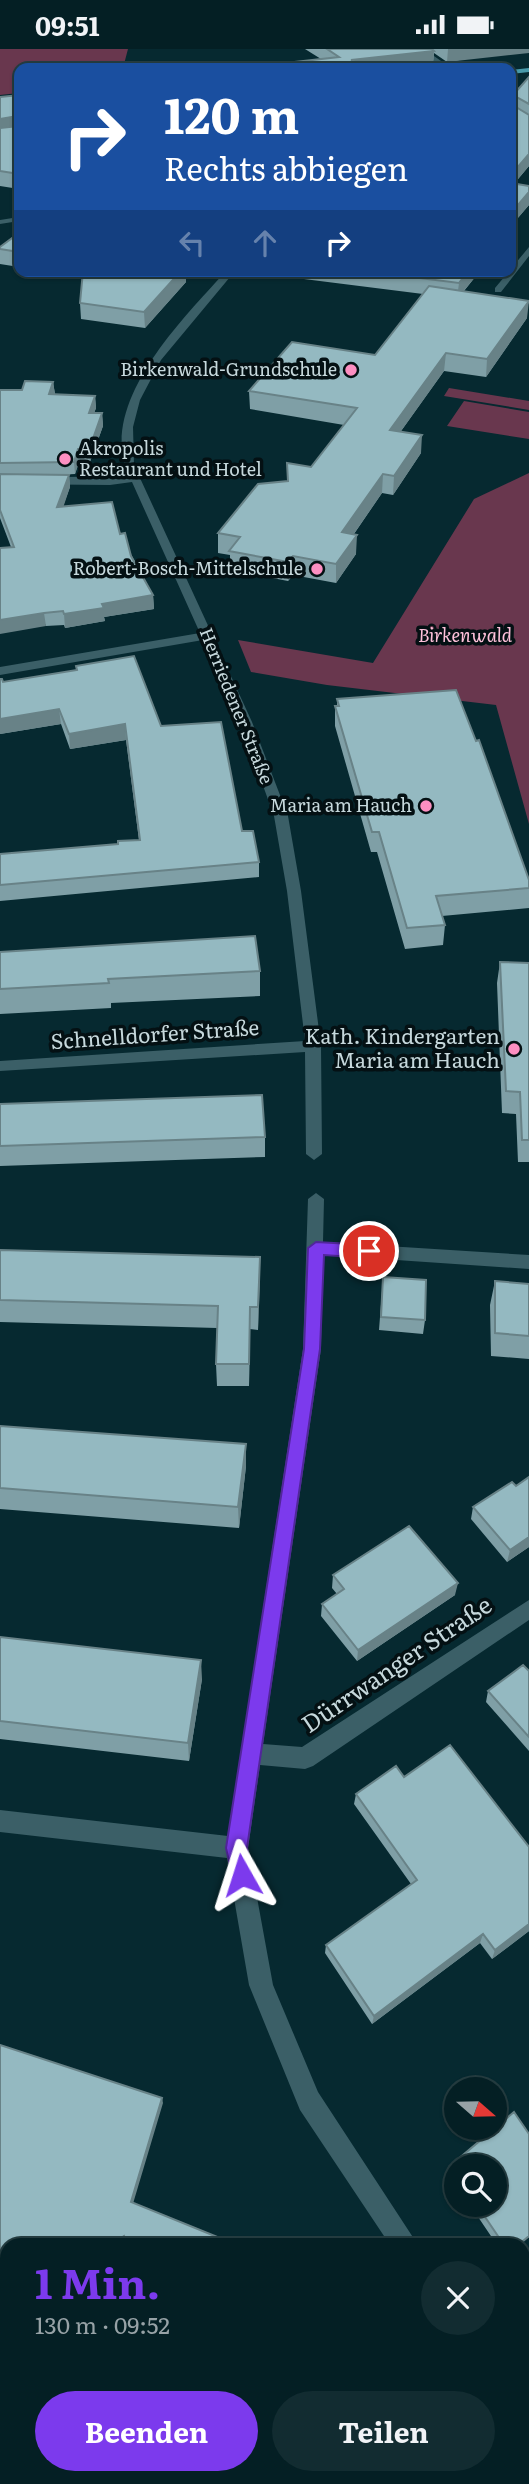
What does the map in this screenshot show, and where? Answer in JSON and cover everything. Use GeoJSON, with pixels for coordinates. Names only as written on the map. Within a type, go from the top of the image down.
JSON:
{"type":"FeatureCollection","features":[{"type":"Feature","properties":{"kind":"street"},"geometry":{"type":"LineString","coordinates":[[419,49],[440,63]]}},
{"type":"Feature","properties":{"kind":"street"},"geometry":{"type":"LineString","coordinates":[[516,267],[529,250]]}},
{"type":"Feature","properties":{"kind":"street","name":"Herriedener Straße"},"geometry":{"type":"LineString","coordinates":[[226,277],[177,334],[134,403],[128,426],[129,465],[209,635],[246,722],[281,816],[294,891],[313,1046],[314,1154]]}},
{"type":"Feature","properties":{"kind":"street"},"geometry":{"type":"LineString","coordinates":[[498,290],[508,277]]}},
{"type":"Feature","properties":{"kind":"street"},"geometry":{"type":"LineString","coordinates":[[0,481],[110,482],[134,479]]}},
{"type":"Feature","properties":{"kind":"street"},"geometry":{"type":"LineString","coordinates":[[0,671],[209,635]]}},
{"type":"Feature","properties":{"kind":"street","name":"Schnelldorfer Straße"},"geometry":{"type":"LineString","coordinates":[[0,1066],[313,1046]]}},
{"type":"Feature","properties":{"kind":"street"},"geometry":{"type":"LineString","coordinates":[[316,1199],[312,1349],[237,1848],[261,1985],[309,2101],[400,2238]]}},
{"type":"Feature","properties":{"kind":"street"},"geometry":{"type":"LineString","coordinates":[[316,1248],[529,1262]]}},
{"type":"Feature","properties":{"kind":"street","name":"Dürrwanger Straße"},"geometry":{"type":"LineString","coordinates":[[251,1754],[305,1758],[529,1609]]}},
{"type":"Feature","properties":{"kind":"street"},"geometry":{"type":"LineString","coordinates":[[0,1821],[237,1848]]}},
{"type":"Feature","properties":{"kind":"green space"},"geometry":{"type":"Polygon","coordinates":[[[0,49],[128,49],[124,63],[14,63],[14,94],[0,95],[0,49]]]}},
{"type":"Feature","properties":{"kind":"green space"},"geometry":{"type":"Polygon","coordinates":[[[449,388],[529,401],[529,410],[444,396],[449,388]]]}},
{"type":"Feature","properties":{"kind":"green space"},"geometry":{"type":"Polygon","coordinates":[[[464,401],[529,412],[529,439],[447,426],[464,401]]]}},
{"type":"Feature","properties":{"kind":"green space","name":"Birkenwald"},"geometry":{"type":"Polygon","coordinates":[[[529,473],[529,824],[496,705],[327,685],[251,672],[238,640],[373,663],[474,499],[529,473]]]}},
{"type":"Feature","properties":{"kind":"building"},"geometry":{"type":"Polygon","coordinates":[[[327,49],[434,51],[351,60],[363,63],[286,63],[339,57],[327,49]]]}},
{"type":"Feature","properties":{"kind":"building"},"geometry":{"type":"Polygon","coordinates":[[[529,77],[529,104],[516,97],[516,92],[529,77]]]}},
{"type":"Feature","properties":{"kind":"building"},"geometry":{"type":"Polygon","coordinates":[[[14,96],[14,117],[0,119],[0,97],[14,96]]]}},
{"type":"Feature","properties":{"kind":"building"},"geometry":{"type":"Polygon","coordinates":[[[516,107],[529,115],[529,154],[516,169],[516,107]]]}},
{"type":"Feature","properties":{"kind":"building"},"geometry":{"type":"Polygon","coordinates":[[[14,126],[14,173],[0,171],[0,128],[14,126]]]}},
{"type":"Feature","properties":{"kind":"building"},"geometry":{"type":"Polygon","coordinates":[[[516,184],[529,186],[529,192],[516,207],[516,184]]]}},
{"type":"Feature","properties":{"kind":"building"},"geometry":{"type":"Polygon","coordinates":[[[14,237],[14,251],[0,247],[14,237]]]}},
{"type":"Feature","properties":{"kind":"building"},"geometry":{"type":"Polygon","coordinates":[[[82,277],[176,277],[144,312],[80,303],[82,277]]]}},
{"type":"Feature","properties":{"kind":"building"},"geometry":{"type":"Polygon","coordinates":[[[412,277],[464,277],[459,283],[412,277]]]}},
{"type":"Feature","properties":{"kind":"building"},"geometry":{"type":"Polygon","coordinates":[[[429,286],[529,301],[487,359],[446,353],[390,430],[422,435],[394,476],[383,474],[342,532],[357,535],[336,564],[293,556],[288,562],[229,551],[240,537],[218,533],[258,484],[288,481],[287,463],[311,467],[357,408],[249,391],[292,342],[375,355],[429,286]]]}},
{"type":"Feature","properties":{"kind":"building"},"geometry":{"type":"Polygon","coordinates":[[[25,381],[53,382],[49,394],[95,396],[89,413],[102,413],[89,450],[78,449],[74,462],[0,463],[0,390],[22,390],[25,381]]]}},
{"type":"Feature","properties":{"kind":"building"},"geometry":{"type":"Polygon","coordinates":[[[0,474],[69,475],[57,507],[112,502],[120,534],[125,533],[131,556],[153,595],[102,604],[104,608],[0,620],[0,548],[14,547],[0,510],[0,474]]]}},
{"type":"Feature","properties":{"kind":"building"},"geometry":{"type":"Polygon","coordinates":[[[134,656],[161,726],[221,722],[242,831],[253,831],[259,862],[0,885],[0,854],[140,840],[125,724],[69,734],[59,709],[0,719],[0,679],[3,682],[77,670],[76,666],[134,656]]]}},
{"type":"Feature","properties":{"kind":"building"},"geometry":{"type":"Polygon","coordinates":[[[456,690],[476,741],[479,740],[529,880],[529,888],[436,896],[445,925],[407,928],[379,832],[372,832],[335,706],[339,706],[337,699],[456,690]]]}},
{"type":"Feature","properties":{"kind":"building"},"geometry":{"type":"Polygon","coordinates":[[[255,936],[260,971],[108,979],[109,983],[0,989],[0,952],[255,936]]]}},
{"type":"Feature","properties":{"kind":"building","name":"Kath. Kindergarten Maria am Hauch"},"geometry":{"type":"Polygon","coordinates":[[[500,962],[529,963],[529,1140],[522,1140],[520,1092],[506,1091],[500,962]]]}},
{"type":"Feature","properties":{"kind":"building"},"geometry":{"type":"Polygon","coordinates":[[[262,1095],[265,1137],[0,1146],[0,1104],[262,1095]]]}},
{"type":"Feature","properties":{"kind":"building"},"geometry":{"type":"Polygon","coordinates":[[[0,1250],[260,1257],[258,1307],[250,1307],[249,1364],[216,1364],[218,1306],[0,1300],[0,1250]]]}},
{"type":"Feature","properties":{"kind":"building"},"geometry":{"type":"Polygon","coordinates":[[[383,1277],[426,1280],[425,1320],[381,1317],[383,1277]]]}},
{"type":"Feature","properties":{"kind":"building"},"geometry":{"type":"Polygon","coordinates":[[[495,1281],[529,1284],[529,1336],[495,1333],[495,1281]]]}},
{"type":"Feature","properties":{"kind":"building"},"geometry":{"type":"Polygon","coordinates":[[[0,1426],[246,1444],[238,1507],[0,1488],[0,1426]]]}},
{"type":"Feature","properties":{"kind":"building"},"geometry":{"type":"Polygon","coordinates":[[[529,1477],[529,1537],[510,1550],[473,1507],[512,1482],[516,1486],[529,1477]]]}},
{"type":"Feature","properties":{"kind":"building"},"geometry":{"type":"Polygon","coordinates":[[[409,1526],[458,1583],[358,1650],[322,1604],[344,1589],[333,1575],[409,1526]]]}},
{"type":"Feature","properties":{"kind":"building"},"geometry":{"type":"Polygon","coordinates":[[[0,1637],[201,1660],[188,1743],[0,1721],[0,1637]]]}},
{"type":"Feature","properties":{"kind":"building"},"geometry":{"type":"Polygon","coordinates":[[[523,1665],[529,1671],[529,1737],[488,1691],[523,1665]]]}},
{"type":"Feature","properties":{"kind":"building"},"geometry":{"type":"Polygon","coordinates":[[[450,1745],[529,1847],[529,1924],[495,1950],[483,1934],[374,2016],[326,1945],[417,1880],[356,1794],[396,1766],[404,1777],[450,1745]]]}},
{"type":"Feature","properties":{"kind":"building"},"geometry":{"type":"Polygon","coordinates":[[[0,2045],[162,2098],[131,2202],[220,2238],[124,2236],[0,2238],[0,2045]]]}},
{"type":"Feature","properties":{"kind":"building"},"geometry":{"type":"Polygon","coordinates":[[[514,2112],[529,2134],[529,2236],[499,2238],[485,2217],[507,2217],[507,2154],[464,2154],[481,2140],[508,2140],[508,2117],[514,2112]]]}},
{"type":"Feature","properties":{"kind":"place","name":"Birkenwald-Grundschule"},"geometry":{"type":"Point","coordinates":[351,370]}},
{"type":"Feature","properties":{"kind":"place","name":"Akropolis Restaurant und Hotel"},"geometry":{"type":"Point","coordinates":[65,459]}},
{"type":"Feature","properties":{"kind":"place","name":"Robert-Bosch-Mittelschule"},"geometry":{"type":"Point","coordinates":[317,569]}},
{"type":"Feature","properties":{"kind":"place","name":"Maria am Hauch"},"geometry":{"type":"Point","coordinates":[426,806]}},
{"type":"Feature","properties":{"kind":"place","name":"Kath. Kindergarten Maria am Hauch"},"geometry":{"type":"Point","coordinates":[514,1049]}},
{"type":"Feature","properties":{"kind":"route"},"geometry":{"type":"LineString","coordinates":[[242,1875],[237,1848],[312,1349],[316,1248],[369,1251]]}}]}
